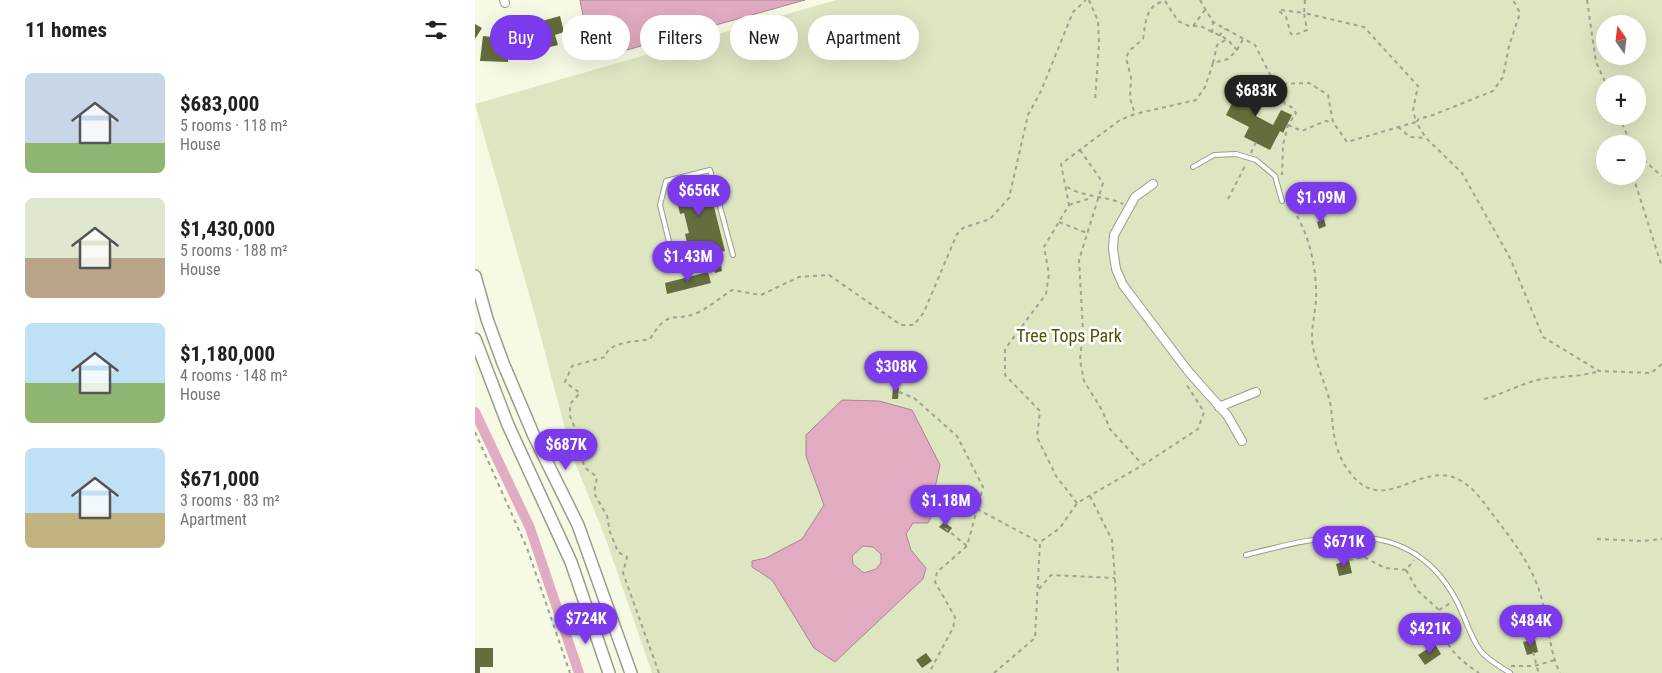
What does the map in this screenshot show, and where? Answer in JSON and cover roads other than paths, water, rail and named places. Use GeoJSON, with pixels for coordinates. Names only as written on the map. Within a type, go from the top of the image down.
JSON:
{"type":"FeatureCollection","features":[{"type":"Feature","properties":{"kind":"main road"},"geometry":{"type":"LineString","coordinates":[[475,276],[487,320],[503,363],[534,436],[578,526],[631,673]]}},
{"type":"Feature","properties":{"kind":"main road"},"geometry":{"type":"LineString","coordinates":[[475,339],[508,425],[571,562],[609,673]]}},
{"type":"Feature","properties":{"kind":"street"},"geometry":{"type":"LineString","coordinates":[[1153,184],[1135,197],[1114,235],[1113,249],[1116,269],[1123,285],[1235,426],[1242,441]]}},
{"type":"Feature","properties":{"kind":"street"},"geometry":{"type":"LineString","coordinates":[[1219,408],[1256,392]]}},
{"type":"Feature","properties":{"kind":"lane"},"geometry":{"type":"LineString","coordinates":[[1193,166],[1214,155],[1236,154],[1255,160],[1275,176],[1282,201]]}},
{"type":"Feature","properties":{"kind":"lane"},"geometry":{"type":"LineString","coordinates":[[675,270],[660,205],[666,181],[710,170],[733,255]]}},
{"type":"Feature","properties":{"kind":"lane"},"geometry":{"type":"LineString","coordinates":[[1245,555],[1334,536],[1370,539],[1393,544],[1417,556],[1440,576],[1456,600],[1480,650],[1510,673]]}},
{"type":"Feature","properties":{"kind":"waterway"},"geometry":{"type":"LineString","coordinates":[[475,412],[530,528],[579,673]]}},
{"type":"Feature","properties":{"kind":"park label","name":"Tree Tops Park"},"geometry":{"type":"Point","coordinates":[1069,336]}}]}
